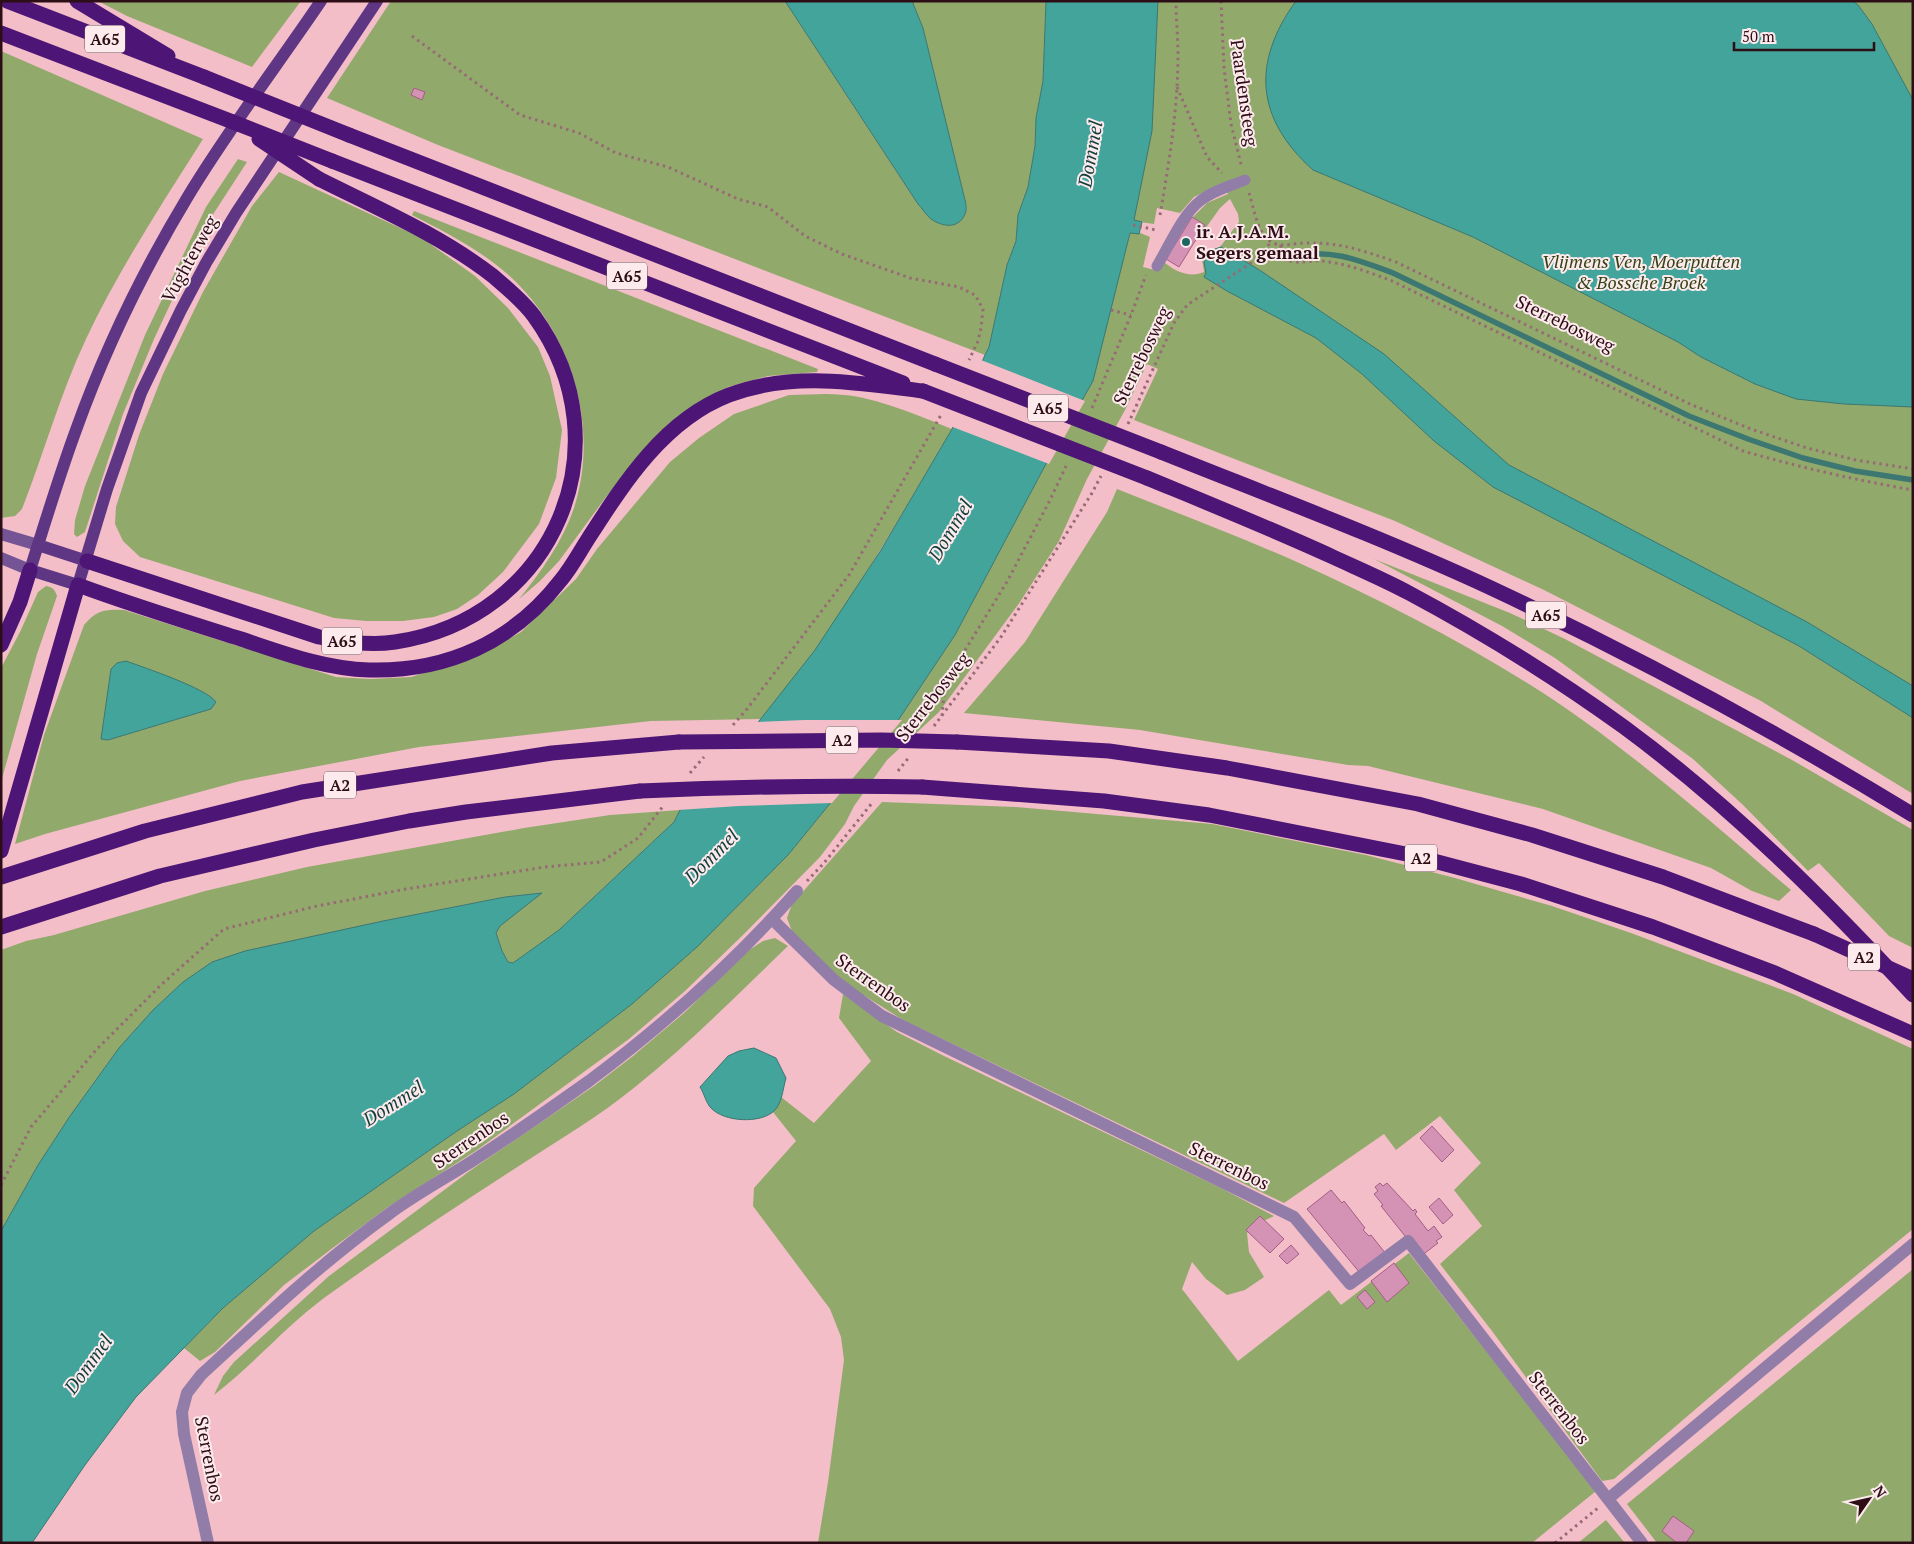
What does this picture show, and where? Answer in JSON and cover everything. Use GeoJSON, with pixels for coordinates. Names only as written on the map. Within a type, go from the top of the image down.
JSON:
{"type":"FeatureCollection","features":[{"type":"Feature","properties":{"kind":"highway","name":"A65"},"geometry":{"type":"LineString","coordinates":[[7,1],[1350,527],[1489,587],[1568,625],[1716,701],[1913,815]]}},
{"type":"Feature","properties":{"kind":"highway","name":"A65"},"geometry":{"type":"LineString","coordinates":[[76,1],[204,78]]}},
{"type":"Feature","properties":{"kind":"highway","name":"A65"},"geometry":{"type":"LineString","coordinates":[[1,32],[1147,478],[1277,531],[1408,592],[1460,621],[1554,679],[1624,727],[1728,811],[1783,862],[1860,938],[1913,995]]}},
{"type":"Feature","properties":{"kind":"highway","name":"A65"},"geometry":{"type":"LineString","coordinates":[[86,561],[319,637],[368,644],[394,643],[455,626],[484,609],[506,592],[528,570],[549,541],[565,507],[576,448],[575,419],[570,390],[550,340],[533,314],[510,290],[444,241],[319,179],[232,122]]}},
{"type":"Feature","properties":{"kind":"highway","name":"A65"},"geometry":{"type":"LineString","coordinates":[[78,585],[136,606],[312,662],[344,668],[371,670],[412,667],[454,659],[479,649],[507,632],[533,611],[561,580],[622,487],[649,453],[676,427],[702,409],[750,388],[797,380],[823,380],[923,391]]}},
{"type":"Feature","properties":{"kind":"highway"},"geometry":{"type":"LineString","coordinates":[[1,645],[20,602],[30,570]]}},
{"type":"Feature","properties":{"kind":"highway"},"geometry":{"type":"LineString","coordinates":[[1,851],[78,585]]}},
{"type":"Feature","properties":{"kind":"highway","name":"A2"},"geometry":{"type":"LineString","coordinates":[[6,875],[145,831],[302,792],[552,753],[679,742],[844,740],[957,742],[1109,751],[1227,768],[1418,804],[1532,835],[1663,877],[1814,934],[1913,979]]}},
{"type":"Feature","properties":{"kind":"highway","name":"A2"},"geometry":{"type":"LineString","coordinates":[[1,927],[160,876],[314,840],[466,812],[640,791],[751,786],[848,785],[922,787],[1104,801],[1209,815],[1411,855],[1521,884],[1653,927],[1775,973],[1913,1034]]}},
{"type":"Feature","properties":{"kind":"main road","name":"Vughterweg"},"geometry":{"type":"LineString","coordinates":[[30,570],[58,478],[76,428],[133,296],[171,226],[208,165],[321,1]]}},
{"type":"Feature","properties":{"kind":"main road","name":"Vughterweg"},"geometry":{"type":"LineString","coordinates":[[78,585],[107,489],[141,394],[181,310],[206,262],[236,212],[377,1]]}},
{"type":"Feature","properties":{"kind":"main road"},"geometry":{"type":"LineString","coordinates":[[38,545],[86,561]]}},
{"type":"Feature","properties":{"kind":"main road"},"geometry":{"type":"LineString","coordinates":[[30,570],[78,585]]}},
{"type":"Feature","properties":{"kind":"street"},"geometry":{"type":"LineString","coordinates":[[1,534],[38,545]]}},
{"type":"Feature","properties":{"kind":"street"},"geometry":{"type":"LineString","coordinates":[[1,558],[30,570]]}},
{"type":"Feature","properties":{"kind":"street"},"geometry":{"type":"LineString","coordinates":[[772,920],[797,891]]}},
{"type":"Feature","properties":{"kind":"street","name":"Sterrenbos"},"geometry":{"type":"LineString","coordinates":[[208,1543],[184,1434],[182,1412],[187,1393],[201,1375],[341,1250],[391,1213],[481,1155],[588,1081],[632,1046],[689,999],[772,920],[834,980],[882,1016],[1294,1217],[1350,1284],[1408,1241],[1642,1543]]}},
{"type":"Feature","properties":{"kind":"street"},"geometry":{"type":"LineString","coordinates":[[1608,1499],[1913,1244]]}},
{"type":"Feature","properties":{"kind":"lane"},"geometry":{"type":"LineString","coordinates":[[1157,266],[1189,213],[1199,202],[1210,194],[1245,180]]}},
{"type":"Feature","properties":{"kind":"path"},"geometry":{"type":"LineString","coordinates":[[1160,215],[1170,156],[1176,85],[1178,56],[1176,1]]}},
{"type":"Feature","properties":{"kind":"path","name":"Paardensteeg"},"geometry":{"type":"LineString","coordinates":[[1220,1],[1224,68],[1231,124],[1245,180],[1259,224],[1265,236],[1271,242]]}},
{"type":"Feature","properties":{"kind":"path"},"geometry":{"type":"LineString","coordinates":[[412,36],[520,115],[579,133],[616,153],[668,167],[738,199],[768,207],[805,236],[842,254],[910,278],[959,288],[975,295],[983,309],[981,328],[978,341],[966,366]]}},
{"type":"Feature","properties":{"kind":"path"},"geometry":{"type":"LineString","coordinates":[[1176,85],[1207,157],[1232,185]]}},
{"type":"Feature","properties":{"kind":"path"},"geometry":{"type":"LineString","coordinates":[[1132,225],[1156,230]]}},
{"type":"Feature","properties":{"kind":"path","name":"Sterrebosweg"},"geometry":{"type":"LineString","coordinates":[[1127,426],[1174,323],[1187,305],[1213,290],[1257,259],[1271,242],[1280,245],[1321,243],[1351,246],[1396,262],[1692,405],[1751,429],[1831,454],[1913,469]]}},
{"type":"Feature","properties":{"kind":"path"},"geometry":{"type":"LineString","coordinates":[[1280,245],[1283,257],[1292,262],[1320,261],[1347,265],[1390,280],[1743,451],[1845,478],[1913,490]]}},
{"type":"Feature","properties":{"kind":"path"},"geometry":{"type":"LineString","coordinates":[[1090,411],[1131,315],[1146,273]]}},
{"type":"Feature","properties":{"kind":"path"},"geometry":{"type":"LineString","coordinates":[[1111,310],[1131,315]]}},
{"type":"Feature","properties":{"kind":"path"},"geometry":{"type":"LineString","coordinates":[[728,730],[747,709],[849,575],[932,434],[945,408]]}},
{"type":"Feature","properties":{"kind":"path"},"geometry":{"type":"LineString","coordinates":[[942,716],[945,683],[1008,580],[1050,500],[1070,455]]}},
{"type":"Feature","properties":{"kind":"path","name":"Sterrebosweg"},"geometry":{"type":"LineString","coordinates":[[930,731],[1001,637],[1092,493],[1105,468]]}},
{"type":"Feature","properties":{"kind":"path"},"geometry":{"type":"LineString","coordinates":[[685,779],[710,751]]}},
{"type":"Feature","properties":{"kind":"path","name":"Sterrebosweg"},"geometry":{"type":"LineString","coordinates":[[895,775],[913,753]]}},
{"type":"Feature","properties":{"kind":"path"},"geometry":{"type":"LineString","coordinates":[[797,891],[824,863],[877,798]]}},
{"type":"Feature","properties":{"kind":"path"},"geometry":{"type":"LineString","coordinates":[[1,1185],[31,1127],[96,1050],[162,984],[224,929],[316,906],[406,889],[545,867],[601,862],[638,838],[667,802]]}},
{"type":"Feature","properties":{"kind":"path"},"geometry":{"type":"LineString","coordinates":[[1555,1543],[1608,1499]]}},
{"type":"Feature","properties":{"kind":"green space"},"geometry":{"type":"Polygon","coordinates":[[[98,1],[301,1],[252,67],[127,16],[98,1]]]}},
{"type":"Feature","properties":{"kind":"green space"},"geometry":{"type":"Polygon","coordinates":[[[391,1],[785,1],[918,204],[931,218],[967,210],[923,28],[912,1],[1046,1],[1043,81],[1036,118],[1035,146],[1028,187],[1018,215],[1016,241],[1007,265],[989,347],[985,355],[438,145],[327,98],[391,1]]]}},
{"type":"Feature","properties":{"kind":"green space","name":"Vlijmens Ven, Moerputten & Bossche Broek"},"geometry":{"type":"Polygon","coordinates":[[[1154,1],[1913,1],[1913,794],[1761,701],[1544,590],[1395,521],[1134,420],[1158,369],[1147,364],[1125,410],[1087,479],[1059,541],[1020,602],[939,712],[887,760],[854,806],[845,824],[820,857],[685,991],[629,1039],[477,1150],[388,1207],[338,1244],[284,1285],[215,1352],[200,1361],[184,1348],[223,1308],[314,1231],[457,1131],[514,1094],[632,1004],[697,947],[788,855],[899,719],[955,635],[1047,462],[1130,233],[1154,1]],[[1222,183],[1194,197],[1180,213],[1157,208],[1154,224],[1140,222],[1138,232],[1150,237],[1143,267],[1155,270],[1165,263],[1184,273],[1199,274],[1204,272],[1202,259],[1205,254],[1220,247],[1239,222],[1238,214],[1230,199],[1220,208],[1205,229],[1194,221],[1193,217],[1207,203],[1228,194],[1222,183]]]}},
{"type":"Feature","properties":{"kind":"green space"},"geometry":{"type":"Polygon","coordinates":[[[1,51],[203,139],[127,262],[86,339],[68,381],[22,509],[15,516],[1,518],[1,51]]]}},
{"type":"Feature","properties":{"kind":"green space"},"geometry":{"type":"Polygon","coordinates":[[[238,159],[247,162],[210,219],[154,339],[123,414],[85,532],[77,537],[74,534],[75,520],[85,486],[145,335],[206,207],[238,159]]]}},
{"type":"Feature","properties":{"kind":"green space"},"geometry":{"type":"Polygon","coordinates":[[[279,172],[422,238],[475,276],[508,308],[538,347],[550,376],[562,430],[556,478],[539,524],[503,572],[478,595],[457,609],[434,617],[403,621],[366,621],[334,618],[140,557],[123,541],[115,524],[116,507],[139,435],[163,374],[203,292],[252,206],[279,172]]]}},
{"type":"Feature","properties":{"kind":"green space"},"geometry":{"type":"Polygon","coordinates":[[[414,211],[818,369],[817,372],[768,376],[728,387],[700,403],[653,440],[606,497],[559,561],[519,599],[551,556],[574,508],[581,478],[584,448],[582,418],[576,388],[567,359],[553,332],[537,306],[517,283],[481,254],[454,237],[412,215],[414,211]]]}},
{"type":"Feature","properties":{"kind":"green space"},"geometry":{"type":"Polygon","coordinates":[[[837,394],[884,403],[952,429],[851,596],[809,659],[761,719],[651,721],[419,747],[240,781],[45,834],[15,844],[44,735],[84,625],[97,613],[106,610],[124,610],[336,677],[370,679],[411,677],[480,655],[521,632],[576,579],[597,549],[670,462],[699,438],[734,414],[789,395],[837,394]],[[117,663],[111,669],[102,739],[108,740],[211,709],[216,702],[117,663]]]}},
{"type":"Feature","properties":{"kind":"green space"},"geometry":{"type":"Polygon","coordinates":[[[1117,489],[1297,562],[1386,604],[1501,667],[1564,707],[1631,756],[1791,890],[1779,901],[1752,891],[1711,868],[1543,809],[1368,766],[1348,765],[1140,730],[964,713],[1025,642],[1107,512],[1117,489]]]}},
{"type":"Feature","properties":{"kind":"green space"},"geometry":{"type":"Polygon","coordinates":[[[1374,559],[1510,613],[1565,639],[1792,760],[1913,830],[1913,948],[1889,936],[1819,863],[1808,871],[1743,805],[1693,759],[1555,658],[1502,626],[1374,559]]]}},
{"type":"Feature","properties":{"kind":"green space"},"geometry":{"type":"Polygon","coordinates":[[[46,586],[53,589],[57,596],[37,654],[1,782],[1,668],[38,592],[46,586]]]}},
{"type":"Feature","properties":{"kind":"green space"},"geometry":{"type":"Polygon","coordinates":[[[882,802],[1016,807],[1212,824],[1366,855],[1552,906],[1631,933],[1793,994],[1913,1049],[1913,1229],[1760,1354],[1614,1479],[1602,1481],[1492,1331],[1440,1264],[1482,1226],[1454,1190],[1481,1163],[1440,1116],[1396,1150],[1384,1134],[1284,1203],[903,1020],[835,977],[793,934],[787,918],[792,904],[882,802]]]}},
{"type":"Feature","properties":{"kind":"green space"},"geometry":{"type":"Polygon","coordinates":[[[680,810],[674,822],[559,930],[513,963],[508,962],[496,933],[499,926],[540,893],[505,897],[383,921],[212,962],[183,982],[153,1010],[119,1048],[70,1116],[38,1165],[1,1231],[1,950],[26,941],[54,935],[205,891],[307,867],[524,828],[610,815],[680,810]]]}},
{"type":"Feature","properties":{"kind":"green space"},"geometry":{"type":"Polygon","coordinates":[[[775,938],[788,946],[694,1036],[622,1098],[447,1213],[324,1298],[214,1395],[223,1376],[234,1362],[329,1276],[471,1170],[594,1086],[684,1013],[749,950],[763,941],[775,938]]]}},
{"type":"Feature","properties":{"kind":"green space"},"geometry":{"type":"Polygon","coordinates":[[[843,994],[897,1032],[1221,1188],[1274,1216],[1255,1225],[1247,1233],[1249,1252],[1264,1277],[1245,1290],[1227,1295],[1206,1279],[1192,1262],[1182,1289],[1238,1361],[1329,1290],[1341,1305],[1409,1253],[1596,1491],[1532,1543],[818,1543],[844,1360],[841,1337],[830,1309],[753,1206],[754,1188],[796,1141],[773,1112],[781,1097],[814,1123],[871,1061],[839,1018],[843,994]]]}},
{"type":"Feature","properties":{"kind":"green space"},"geometry":{"type":"Polygon","coordinates":[[[1913,1269],[1913,1543],[1657,1543],[1627,1504],[1913,1269]]]}},
{"type":"Feature","properties":{"kind":"green space"},"geometry":{"type":"Polygon","coordinates":[[[1606,1520],[1625,1543],[1578,1543],[1606,1520]]]}},
{"type":"Feature","properties":{"kind":"water"},"geometry":{"type":"Polygon","coordinates":[[[785,1],[912,1],[923,28],[965,201],[966,211],[960,221],[952,225],[936,222],[918,204],[785,1]]]}},
{"type":"Feature","properties":{"kind":"water","name":"Dommel"},"geometry":{"type":"Polygon","coordinates":[[[1046,1],[1158,1],[1152,131],[1134,220],[1142,222],[1139,234],[1130,233],[1093,381],[1047,462],[955,635],[899,719],[788,855],[697,947],[632,1004],[514,1094],[457,1131],[314,1231],[223,1308],[136,1397],[85,1465],[32,1543],[1,1543],[1,1231],[38,1165],[70,1116],[119,1048],[153,1010],[183,982],[212,962],[245,951],[383,921],[505,897],[542,893],[500,926],[496,933],[508,962],[513,963],[559,930],[674,822],[680,810],[726,763],[815,650],[881,550],[952,429],[989,347],[1007,265],[1016,241],[1018,215],[1028,187],[1035,146],[1036,118],[1043,81],[1046,1]]]}},
{"type":"Feature","properties":{"kind":"water"},"geometry":{"type":"Polygon","coordinates":[[[1296,1],[1853,1],[1872,24],[1913,100],[1913,407],[1844,404],[1796,399],[1755,384],[1701,357],[1678,342],[1473,237],[1313,170],[1294,151],[1280,131],[1271,110],[1266,90],[1267,68],[1272,46],[1281,24],[1296,1]]]}},
{"type":"Feature","properties":{"kind":"water"},"geometry":{"type":"Polygon","coordinates":[[[1221,247],[1261,271],[1384,354],[1509,465],[1807,622],[1913,686],[1913,718],[1799,646],[1493,487],[1434,441],[1362,374],[1316,338],[1204,277],[1206,273],[1204,262],[1212,250],[1221,247]]]}},
{"type":"Feature","properties":{"kind":"water"},"geometry":{"type":"Polygon","coordinates":[[[126,661],[188,685],[216,702],[211,709],[108,740],[101,739],[111,669],[117,663],[126,661]]]}},
{"type":"Feature","properties":{"kind":"water"},"geometry":{"type":"Polygon","coordinates":[[[754,1048],[776,1058],[786,1078],[777,1108],[760,1118],[742,1120],[717,1113],[709,1106],[700,1087],[728,1056],[739,1051],[754,1048]]]}},
{"type":"Feature","properties":{"kind":"pier"},"geometry":{"type":"Polygon","coordinates":[[[981,360],[1085,401],[1049,464],[950,426],[981,360]]]}},
{"type":"Feature","properties":{"kind":"pier"},"geometry":{"type":"Polygon","coordinates":[[[902,720],[832,803],[678,810],[724,761],[756,722],[902,720]]]}},
{"type":"Feature","properties":{"kind":"building"},"geometry":{"type":"Polygon","coordinates":[[[414,88],[425,92],[422,100],[411,95],[414,88]]]}},
{"type":"Feature","properties":{"kind":"building","name":"ir. A.J.A.M. Segers gemaal"},"geometry":{"type":"Polygon","coordinates":[[[1192,217],[1205,225],[1179,267],[1166,259],[1192,217]]]}},
{"type":"Feature","properties":{"kind":"building"},"geometry":{"type":"Polygon","coordinates":[[[1432,1126],[1454,1150],[1442,1162],[1420,1138],[1432,1126]]]}},
{"type":"Feature","properties":{"kind":"building"},"geometry":{"type":"Polygon","coordinates":[[[1380,1183],[1383,1186],[1387,1183],[1413,1211],[1415,1209],[1417,1212],[1415,1214],[1428,1231],[1434,1226],[1442,1237],[1436,1241],[1438,1243],[1421,1256],[1381,1206],[1383,1205],[1374,1194],[1378,1191],[1375,1187],[1380,1183]]]}},
{"type":"Feature","properties":{"kind":"building"},"geometry":{"type":"Polygon","coordinates":[[[1331,1190],[1342,1203],[1344,1201],[1365,1228],[1363,1230],[1369,1236],[1371,1235],[1386,1254],[1360,1273],[1307,1209],[1331,1190]]]}},
{"type":"Feature","properties":{"kind":"building"},"geometry":{"type":"Polygon","coordinates":[[[1439,1198],[1453,1215],[1443,1224],[1429,1207],[1439,1198]]]}},
{"type":"Feature","properties":{"kind":"building"},"geometry":{"type":"Polygon","coordinates":[[[1260,1216],[1284,1239],[1270,1253],[1246,1230],[1260,1216]]]}},
{"type":"Feature","properties":{"kind":"building"},"geometry":{"type":"Polygon","coordinates":[[[1291,1245],[1299,1254],[1287,1264],[1279,1256],[1291,1245]]]}},
{"type":"Feature","properties":{"kind":"building"},"geometry":{"type":"Polygon","coordinates":[[[1394,1263],[1409,1283],[1387,1302],[1371,1281],[1394,1263]]]}},
{"type":"Feature","properties":{"kind":"building"},"geometry":{"type":"Polygon","coordinates":[[[1365,1290],[1375,1302],[1367,1309],[1357,1297],[1365,1290]]]}},
{"type":"Feature","properties":{"kind":"building"},"geometry":{"type":"Polygon","coordinates":[[[1673,1516],[1694,1531],[1686,1543],[1677,1543],[1662,1531],[1673,1516]]]}},
{"type":"Feature","properties":{"kind":"waterway"},"geometry":{"type":"LineString","coordinates":[[1291,256],[1306,254],[1332,255],[1367,263],[1393,273],[1689,416],[1803,458],[1855,471],[1913,480]]}},
{"type":"Feature","properties":{"kind":"place","name":"ir. A.J.A.M. Segers gemaal"},"geometry":{"type":"Point","coordinates":[1186,242]}}]}
